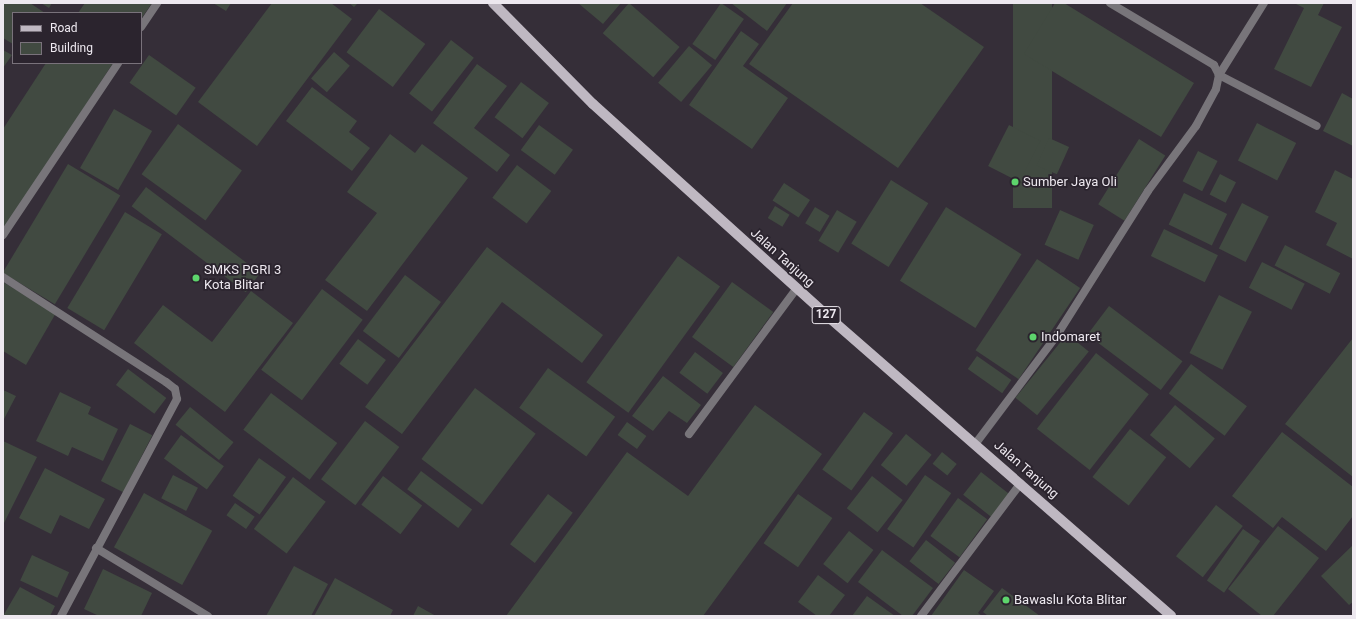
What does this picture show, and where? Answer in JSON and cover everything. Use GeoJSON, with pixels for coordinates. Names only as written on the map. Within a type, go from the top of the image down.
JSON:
{"type":"FeatureCollection","features":[{"type":"Feature","properties":{"kind":"main road","name":"Jalan Tanjung"},"geometry":{"type":"LineString","coordinates":[[493,3],[593,104],[797,288],[976,443],[1171,616]]}},
{"type":"Feature","properties":{"kind":"street"},"geometry":{"type":"LineString","coordinates":[[142,26],[157,3]]}},
{"type":"Feature","properties":{"kind":"street"},"geometry":{"type":"LineString","coordinates":[[1110,3],[1205,58],[1219,75],[1317,126]]}},
{"type":"Feature","properties":{"kind":"street"},"geometry":{"type":"LineString","coordinates":[[976,443],[1057,335],[1148,191],[1196,126],[1211,100],[1219,75],[1264,3]]}},
{"type":"Feature","properties":{"kind":"street"},"geometry":{"type":"LineString","coordinates":[[3,235],[117,64]]}},
{"type":"Feature","properties":{"kind":"street"},"geometry":{"type":"LineString","coordinates":[[3,277],[175,389],[177,399],[61,616]]}},
{"type":"Feature","properties":{"kind":"street"},"geometry":{"type":"LineString","coordinates":[[689,434],[797,288]]}},
{"type":"Feature","properties":{"kind":"street"},"geometry":{"type":"LineString","coordinates":[[921,616],[1021,483]]}},
{"type":"Feature","properties":{"kind":"street"},"geometry":{"type":"LineString","coordinates":[[96,548],[208,616]]}},
{"type":"Feature","properties":{"kind":"building"},"geometry":{"type":"Polygon","coordinates":[[[3,3],[30,3],[44,12],[12,12],[12,43],[3,38],[3,3]]]}},
{"type":"Feature","properties":{"kind":"building"},"geometry":{"type":"Polygon","coordinates":[[[41,3],[52,3],[49,8],[41,3]]]}},
{"type":"Feature","properties":{"kind":"building"},"geometry":{"type":"Polygon","coordinates":[[[85,3],[152,3],[142,18],[142,12],[79,12],[85,3]]]}},
{"type":"Feature","properties":{"kind":"building"},"geometry":{"type":"Polygon","coordinates":[[[213,3],[231,3],[226,11],[213,3]]]}},
{"type":"Feature","properties":{"kind":"building"},"geometry":{"type":"Polygon","coordinates":[[[272,3],[331,3],[352,19],[257,146],[198,102],[272,3]]]}},
{"type":"Feature","properties":{"kind":"building"},"geometry":{"type":"Polygon","coordinates":[[[349,3],[358,3],[354,7],[349,3]]]}},
{"type":"Feature","properties":{"kind":"building"},"geometry":{"type":"Polygon","coordinates":[[[578,3],[621,3],[603,24],[578,3]]]}},
{"type":"Feature","properties":{"kind":"building"},"geometry":{"type":"Polygon","coordinates":[[[629,3],[680,47],[653,77],[603,33],[629,3]]]}},
{"type":"Feature","properties":{"kind":"building"},"geometry":{"type":"Polygon","coordinates":[[[721,3],[744,19],[715,60],[692,44],[721,3]]]}},
{"type":"Feature","properties":{"kind":"building"},"geometry":{"type":"Polygon","coordinates":[[[731,3],[787,3],[767,31],[731,3]]]}},
{"type":"Feature","properties":{"kind":"building"},"geometry":{"type":"Polygon","coordinates":[[[793,3],[920,3],[984,47],[898,168],[749,64],[793,3]]]}},
{"type":"Feature","properties":{"kind":"building"},"geometry":{"type":"Polygon","coordinates":[[[1013,3],[1052,3],[1052,208],[1013,208],[1013,3]]]}},
{"type":"Feature","properties":{"kind":"building"},"geometry":{"type":"Polygon","coordinates":[[[1055,3],[1064,3],[1194,83],[1161,137],[1024,54],[1055,3]]]}},
{"type":"Feature","properties":{"kind":"building"},"geometry":{"type":"Polygon","coordinates":[[[1294,3],[1324,3],[1318,15],[1342,27],[1311,87],[1274,69],[1304,8],[1294,3]]]}},
{"type":"Feature","properties":{"kind":"building"},"geometry":{"type":"Polygon","coordinates":[[[379,9],[425,44],[393,87],[347,52],[379,9]]]}},
{"type":"Feature","properties":{"kind":"building"},"geometry":{"type":"Polygon","coordinates":[[[741,31],[759,44],[743,66],[788,98],[752,149],[689,105],[741,31]]]}},
{"type":"Feature","properties":{"kind":"building"},"geometry":{"type":"Polygon","coordinates":[[[451,40],[474,58],[432,111],[409,94],[451,40]]]}},
{"type":"Feature","properties":{"kind":"building"},"geometry":{"type":"Polygon","coordinates":[[[689,46],[712,65],[681,102],[658,83],[689,46]]]}},
{"type":"Feature","properties":{"kind":"building"},"geometry":{"type":"Polygon","coordinates":[[[3,50],[12,55],[3,68],[3,50]]]}},
{"type":"Feature","properties":{"kind":"building"},"geometry":{"type":"Polygon","coordinates":[[[334,52],[350,66],[327,92],[311,78],[334,52]]]}},
{"type":"Feature","properties":{"kind":"building"},"geometry":{"type":"Polygon","coordinates":[[[149,55],[196,88],[176,116],[129,83],[149,55]]]}},
{"type":"Feature","properties":{"kind":"building"},"geometry":{"type":"Polygon","coordinates":[[[45,64],[112,64],[3,232],[3,129],[45,64]]]}},
{"type":"Feature","properties":{"kind":"building"},"geometry":{"type":"Polygon","coordinates":[[[477,64],[507,86],[474,128],[510,155],[497,172],[433,123],[477,64]]]}},
{"type":"Feature","properties":{"kind":"building"},"geometry":{"type":"Polygon","coordinates":[[[521,82],[549,103],[522,138],[495,117],[521,82]]]}},
{"type":"Feature","properties":{"kind":"building"},"geometry":{"type":"Polygon","coordinates":[[[312,87],[357,121],[349,132],[370,148],[352,171],[286,121],[312,87]]]}},
{"type":"Feature","properties":{"kind":"building"},"geometry":{"type":"Polygon","coordinates":[[[1342,93],[1353,99],[1353,146],[1323,131],[1342,93]]]}},
{"type":"Feature","properties":{"kind":"building"},"geometry":{"type":"Polygon","coordinates":[[[114,109],[152,131],[118,190],[80,168],[114,109]]]}},
{"type":"Feature","properties":{"kind":"building"},"geometry":{"type":"Polygon","coordinates":[[[1257,123],[1296,143],[1277,180],[1238,160],[1257,123]]]}},
{"type":"Feature","properties":{"kind":"building"},"geometry":{"type":"Polygon","coordinates":[[[178,124],[242,170],[205,221],[142,174],[178,124]]]}},
{"type":"Feature","properties":{"kind":"building"},"geometry":{"type":"Polygon","coordinates":[[[539,125],[573,150],[555,175],[521,150],[539,125]]]}},
{"type":"Feature","properties":{"kind":"building"},"geometry":{"type":"Polygon","coordinates":[[[1009,125],[1040,141],[1019,182],[988,166],[1009,125]]]}},
{"type":"Feature","properties":{"kind":"building"},"geometry":{"type":"Polygon","coordinates":[[[390,134],[415,153],[422,144],[468,178],[367,311],[325,280],[377,213],[347,192],[390,134]]]}},
{"type":"Feature","properties":{"kind":"building"},"geometry":{"type":"Polygon","coordinates":[[[1049,138],[1069,147],[1057,174],[1037,165],[1049,138]]]}},
{"type":"Feature","properties":{"kind":"building"},"geometry":{"type":"Polygon","coordinates":[[[1139,139],[1165,155],[1124,221],[1098,204],[1139,139]]]}},
{"type":"Feature","properties":{"kind":"building"},"geometry":{"type":"Polygon","coordinates":[[[1198,151],[1218,161],[1202,191],[1183,181],[1198,151]]]}},
{"type":"Feature","properties":{"kind":"building"},"geometry":{"type":"Polygon","coordinates":[[[68,164],[120,195],[55,304],[3,272],[68,164]]]}},
{"type":"Feature","properties":{"kind":"building"},"geometry":{"type":"Polygon","coordinates":[[[517,165],[551,191],[527,224],[492,198],[517,165]]]}},
{"type":"Feature","properties":{"kind":"building"},"geometry":{"type":"Polygon","coordinates":[[[1335,170],[1353,179],[1353,259],[1326,245],[1337,223],[1315,212],[1335,170]]]}},
{"type":"Feature","properties":{"kind":"building"},"geometry":{"type":"Polygon","coordinates":[[[1220,174],[1236,182],[1226,203],[1210,194],[1220,174]]]}},
{"type":"Feature","properties":{"kind":"building"},"geometry":{"type":"Polygon","coordinates":[[[891,180],[928,203],[889,267],[851,244],[891,180]]]}},
{"type":"Feature","properties":{"kind":"building"},"geometry":{"type":"Polygon","coordinates":[[[784,183],[810,200],[799,217],[773,201],[784,183]]]}},
{"type":"Feature","properties":{"kind":"building"},"geometry":{"type":"Polygon","coordinates":[[[146,187],[260,273],[246,292],[132,206],[146,187]]]}},
{"type":"Feature","properties":{"kind":"building"},"geometry":{"type":"Polygon","coordinates":[[[1184,193],[1227,214],[1212,245],[1169,224],[1184,193]]]}},
{"type":"Feature","properties":{"kind":"building"},"geometry":{"type":"Polygon","coordinates":[[[1242,203],[1269,217],[1246,262],[1219,248],[1242,203]]]}},
{"type":"Feature","properties":{"kind":"building"},"geometry":{"type":"Polygon","coordinates":[[[775,206],[790,215],[782,227],[768,218],[775,206]]]}},
{"type":"Feature","properties":{"kind":"building"},"geometry":{"type":"Polygon","coordinates":[[[815,207],[830,216],[820,232],[805,223],[815,207]]]}},
{"type":"Feature","properties":{"kind":"building"},"geometry":{"type":"Polygon","coordinates":[[[946,207],[1021,254],[975,328],[900,281],[946,207]]]}},
{"type":"Feature","properties":{"kind":"building"},"geometry":{"type":"Polygon","coordinates":[[[837,210],[857,222],[838,253],[818,241],[837,210]]]}},
{"type":"Feature","properties":{"kind":"building"},"geometry":{"type":"Polygon","coordinates":[[[1060,210],[1094,225],[1078,260],[1045,245],[1060,210]]]}},
{"type":"Feature","properties":{"kind":"building"},"geometry":{"type":"Polygon","coordinates":[[[125,212],[162,234],[104,330],[67,308],[125,212]]]}},
{"type":"Feature","properties":{"kind":"building"},"geometry":{"type":"Polygon","coordinates":[[[1164,229],[1218,255],[1205,282],[1151,256],[1164,229]]]}},
{"type":"Feature","properties":{"kind":"building"},"geometry":{"type":"Polygon","coordinates":[[[1285,245],[1340,273],[1330,294],[1275,265],[1285,245]]]}},
{"type":"Feature","properties":{"kind":"building"},"geometry":{"type":"Polygon","coordinates":[[[487,247],[603,335],[582,363],[502,302],[402,434],[365,407],[487,247]]]}},
{"type":"Feature","properties":{"kind":"building"},"geometry":{"type":"Polygon","coordinates":[[[678,256],[720,287],[628,413],[586,382],[678,256]]]}},
{"type":"Feature","properties":{"kind":"building"},"geometry":{"type":"Polygon","coordinates":[[[1037,259],[1080,288],[1019,379],[975,350],[1037,259]]]}},
{"type":"Feature","properties":{"kind":"building"},"geometry":{"type":"Polygon","coordinates":[[[1262,262],[1305,284],[1292,310],[1249,288],[1262,262]]]}},
{"type":"Feature","properties":{"kind":"building"},"geometry":{"type":"Polygon","coordinates":[[[405,275],[441,302],[399,358],[363,331],[405,275]]]}},
{"type":"Feature","properties":{"kind":"building"},"geometry":{"type":"Polygon","coordinates":[[[3,282],[56,313],[26,365],[3,351],[3,282]]]}},
{"type":"Feature","properties":{"kind":"building"},"geometry":{"type":"Polygon","coordinates":[[[732,282],[773,312],[733,367],[692,337],[732,282]]]}},
{"type":"Feature","properties":{"kind":"building"},"geometry":{"type":"Polygon","coordinates":[[[322,289],[363,320],[302,400],[261,370],[322,289]]]}},
{"type":"Feature","properties":{"kind":"building"},"geometry":{"type":"Polygon","coordinates":[[[251,291],[293,323],[225,412],[134,343],[163,305],[212,342],[251,291]]]}},
{"type":"Feature","properties":{"kind":"building"},"geometry":{"type":"Polygon","coordinates":[[[1219,295],[1252,312],[1222,370],[1189,353],[1219,295]]]}},
{"type":"Feature","properties":{"kind":"building"},"geometry":{"type":"Polygon","coordinates":[[[1109,306],[1182,361],[1161,390],[1087,335],[1109,306]]]}},
{"type":"Feature","properties":{"kind":"building"},"geometry":{"type":"Polygon","coordinates":[[[1067,334],[1089,352],[1037,415],[1015,398],[1067,334]]]}},
{"type":"Feature","properties":{"kind":"building"},"geometry":{"type":"Polygon","coordinates":[[[1353,338],[1353,477],[1285,424],[1353,338]]]}},
{"type":"Feature","properties":{"kind":"building"},"geometry":{"type":"Polygon","coordinates":[[[358,339],[386,360],[367,385],[339,364],[358,339]]]}},
{"type":"Feature","properties":{"kind":"building"},"geometry":{"type":"Polygon","coordinates":[[[695,352],[723,373],[707,394],[679,373],[695,352]]]}},
{"type":"Feature","properties":{"kind":"building"},"geometry":{"type":"Polygon","coordinates":[[[1096,353],[1149,394],[1090,470],[1037,429],[1096,353]]]}},
{"type":"Feature","properties":{"kind":"building"},"geometry":{"type":"Polygon","coordinates":[[[977,356],[1011,380],[1002,393],[968,369],[977,356]]]}},
{"type":"Feature","properties":{"kind":"building"},"geometry":{"type":"Polygon","coordinates":[[[1191,364],[1247,406],[1225,436],[1169,394],[1191,364]]]}},
{"type":"Feature","properties":{"kind":"building"},"geometry":{"type":"Polygon","coordinates":[[[548,368],[615,417],[586,456],[519,408],[548,368]]]}},
{"type":"Feature","properties":{"kind":"building"},"geometry":{"type":"Polygon","coordinates":[[[128,369],[166,398],[154,414],[116,385],[128,369]]]}},
{"type":"Feature","properties":{"kind":"building"},"geometry":{"type":"Polygon","coordinates":[[[663,376],[701,405],[687,423],[669,411],[653,431],[632,416],[663,376]]]}},
{"type":"Feature","properties":{"kind":"building"},"geometry":{"type":"Polygon","coordinates":[[[475,388],[536,434],[482,505],[421,459],[475,388]]]}},
{"type":"Feature","properties":{"kind":"building"},"geometry":{"type":"Polygon","coordinates":[[[3,390],[16,396],[3,421],[3,390]]]}},
{"type":"Feature","properties":{"kind":"building"},"geometry":{"type":"Polygon","coordinates":[[[60,392],[91,407],[88,414],[118,429],[103,461],[72,447],[68,456],[36,441],[60,392]]]}},
{"type":"Feature","properties":{"kind":"building"},"geometry":{"type":"Polygon","coordinates":[[[271,393],[337,443],[310,480],[243,430],[271,393]]]}},
{"type":"Feature","properties":{"kind":"building"},"geometry":{"type":"Polygon","coordinates":[[[755,405],[822,454],[703,616],[506,616],[627,452],[688,496],[755,405]]]}},
{"type":"Feature","properties":{"kind":"building"},"geometry":{"type":"Polygon","coordinates":[[[1175,405],[1215,438],[1190,468],[1150,435],[1175,405]]]}},
{"type":"Feature","properties":{"kind":"building"},"geometry":{"type":"Polygon","coordinates":[[[190,407],[234,442],[219,460],[176,425],[190,407]]]}},
{"type":"Feature","properties":{"kind":"building"},"geometry":{"type":"Polygon","coordinates":[[[864,412],[893,433],[851,491],[822,469],[864,412]]]}},
{"type":"Feature","properties":{"kind":"building"},"geometry":{"type":"Polygon","coordinates":[[[365,421],[399,447],[355,505],[321,479],[365,421]]]}},
{"type":"Feature","properties":{"kind":"building"},"geometry":{"type":"Polygon","coordinates":[[[627,422],[646,436],[637,449],[618,435],[627,422]]]}},
{"type":"Feature","properties":{"kind":"building"},"geometry":{"type":"Polygon","coordinates":[[[130,424],[152,435],[123,492],[101,481],[130,424]]]}},
{"type":"Feature","properties":{"kind":"building"},"geometry":{"type":"Polygon","coordinates":[[[1130,429],[1166,457],[1129,505],[1092,477],[1130,429]]]}},
{"type":"Feature","properties":{"kind":"building"},"geometry":{"type":"Polygon","coordinates":[[[1282,432],[1353,487],[1353,516],[1326,551],[1282,517],[1273,528],[1232,496],[1282,432]]]}},
{"type":"Feature","properties":{"kind":"building"},"geometry":{"type":"Polygon","coordinates":[[[906,434],[932,455],[906,486],[881,465],[906,434]]]}},
{"type":"Feature","properties":{"kind":"building"},"geometry":{"type":"Polygon","coordinates":[[[181,435],[224,466],[207,490],[164,458],[181,435]]]}},
{"type":"Feature","properties":{"kind":"building"},"geometry":{"type":"Polygon","coordinates":[[[3,441],[37,457],[3,525],[3,441]]]}},
{"type":"Feature","properties":{"kind":"building"},"geometry":{"type":"Polygon","coordinates":[[[942,452],[957,464],[947,476],[933,464],[942,452]]]}},
{"type":"Feature","properties":{"kind":"building"},"geometry":{"type":"Polygon","coordinates":[[[259,458],[286,477],[260,515],[233,496],[259,458]]]}},
{"type":"Feature","properties":{"kind":"building"},"geometry":{"type":"Polygon","coordinates":[[[45,468],[105,499],[89,529],[60,515],[51,534],[19,518],[45,468]]]}},
{"type":"Feature","properties":{"kind":"building"},"geometry":{"type":"Polygon","coordinates":[[[421,471],[472,510],[458,528],[407,489],[421,471]]]}},
{"type":"Feature","properties":{"kind":"building"},"geometry":{"type":"Polygon","coordinates":[[[981,472],[1010,495],[992,518],[963,495],[981,472]]]}},
{"type":"Feature","properties":{"kind":"building"},"geometry":{"type":"Polygon","coordinates":[[[173,475],[198,488],[186,511],[161,498],[173,475]]]}},
{"type":"Feature","properties":{"kind":"building"},"geometry":{"type":"Polygon","coordinates":[[[925,475],[951,493],[913,547],[887,529],[925,475]]]}},
{"type":"Feature","properties":{"kind":"building"},"geometry":{"type":"Polygon","coordinates":[[[383,476],[422,505],[400,534],[361,505],[383,476]]]}},
{"type":"Feature","properties":{"kind":"building"},"geometry":{"type":"Polygon","coordinates":[[[872,476],[903,500],[877,532],[847,508],[872,476]]]}},
{"type":"Feature","properties":{"kind":"building"},"geometry":{"type":"Polygon","coordinates":[[[293,477],[326,502],[287,554],[254,529],[293,477]]]}},
{"type":"Feature","properties":{"kind":"building"},"geometry":{"type":"Polygon","coordinates":[[[144,493],[212,531],[182,585],[114,547],[144,493]]]}},
{"type":"Feature","properties":{"kind":"building"},"geometry":{"type":"Polygon","coordinates":[[[548,494],[573,513],[535,563],[510,544],[548,494]]]}},
{"type":"Feature","properties":{"kind":"building"},"geometry":{"type":"Polygon","coordinates":[[[798,494],[832,518],[798,567],[764,543],[798,494]]]}},
{"type":"Feature","properties":{"kind":"building"},"geometry":{"type":"Polygon","coordinates":[[[958,498],[987,519],[959,557],[930,536],[958,498]]]}},
{"type":"Feature","properties":{"kind":"building"},"geometry":{"type":"Polygon","coordinates":[[[235,503],[255,517],[246,529],[226,515],[235,503]]]}},
{"type":"Feature","properties":{"kind":"building"},"geometry":{"type":"Polygon","coordinates":[[[1216,505],[1243,526],[1203,577],[1176,556],[1216,505]]]}},
{"type":"Feature","properties":{"kind":"building"},"geometry":{"type":"Polygon","coordinates":[[[1278,526],[1319,558],[1273,616],[1262,616],[1228,589],[1278,526]]]}},
{"type":"Feature","properties":{"kind":"building"},"geometry":{"type":"Polygon","coordinates":[[[1243,529],[1260,541],[1224,593],[1207,581],[1243,529]]]}},
{"type":"Feature","properties":{"kind":"building"},"geometry":{"type":"Polygon","coordinates":[[[849,531],[873,550],[848,583],[823,564],[849,531]]]}},
{"type":"Feature","properties":{"kind":"building"},"geometry":{"type":"Polygon","coordinates":[[[926,540],[955,563],[939,584],[909,561],[926,540]]]}},
{"type":"Feature","properties":{"kind":"building"},"geometry":{"type":"Polygon","coordinates":[[[1353,545],[1353,602],[1349,605],[1321,576],[1353,545]]]}},
{"type":"Feature","properties":{"kind":"building"},"geometry":{"type":"Polygon","coordinates":[[[882,550],[933,588],[912,616],[903,616],[858,582],[882,550]]]}},
{"type":"Feature","properties":{"kind":"building"},"geometry":{"type":"Polygon","coordinates":[[[32,555],[69,572],[57,598],[20,580],[32,555]]]}},
{"type":"Feature","properties":{"kind":"building"},"geometry":{"type":"Polygon","coordinates":[[[294,566],[328,584],[311,616],[266,616],[294,566]]]}},
{"type":"Feature","properties":{"kind":"building"},"geometry":{"type":"Polygon","coordinates":[[[103,569],[152,593],[141,616],[99,616],[84,609],[103,569]]]}},
{"type":"Feature","properties":{"kind":"building"},"geometry":{"type":"Polygon","coordinates":[[[964,570],[994,591],[978,613],[982,616],[931,616],[964,570]]]}},
{"type":"Feature","properties":{"kind":"building"},"geometry":{"type":"Polygon","coordinates":[[[818,575],[845,595],[829,616],[817,616],[798,602],[818,575]]]}},
{"type":"Feature","properties":{"kind":"building"},"geometry":{"type":"Polygon","coordinates":[[[335,578],[393,610],[390,616],[314,616],[335,578]]]}},
{"type":"Feature","properties":{"kind":"building"},"geometry":{"type":"Polygon","coordinates":[[[20,587],[55,606],[50,616],[3,616],[20,587]]]}},
{"type":"Feature","properties":{"kind":"building","name":"Bawaslu Kota Blitar"},"geometry":{"type":"Polygon","coordinates":[[[1002,588],[1040,616],[988,616],[983,612],[1002,588]]]}},
{"type":"Feature","properties":{"kind":"building"},"geometry":{"type":"Polygon","coordinates":[[[867,596],[895,616],[852,616],[867,596]]]}},
{"type":"Feature","properties":{"kind":"building"},"geometry":{"type":"Polygon","coordinates":[[[418,606],[436,616],[413,616],[418,606]]]}},
{"type":"Feature","properties":{"kind":"place","name":"Sumber Jaya Oli"},"geometry":{"type":"Point","coordinates":[1015,182]}},
{"type":"Feature","properties":{"kind":"place","name":"SMKS PGRI 3 Kota Blitar"},"geometry":{"type":"Point","coordinates":[196,278]}},
{"type":"Feature","properties":{"kind":"place","name":"Indomaret"},"geometry":{"type":"Point","coordinates":[1033,337]}},
{"type":"Feature","properties":{"kind":"place","name":"Bawaslu Kota Blitar"},"geometry":{"type":"Point","coordinates":[1006,600]}}]}
